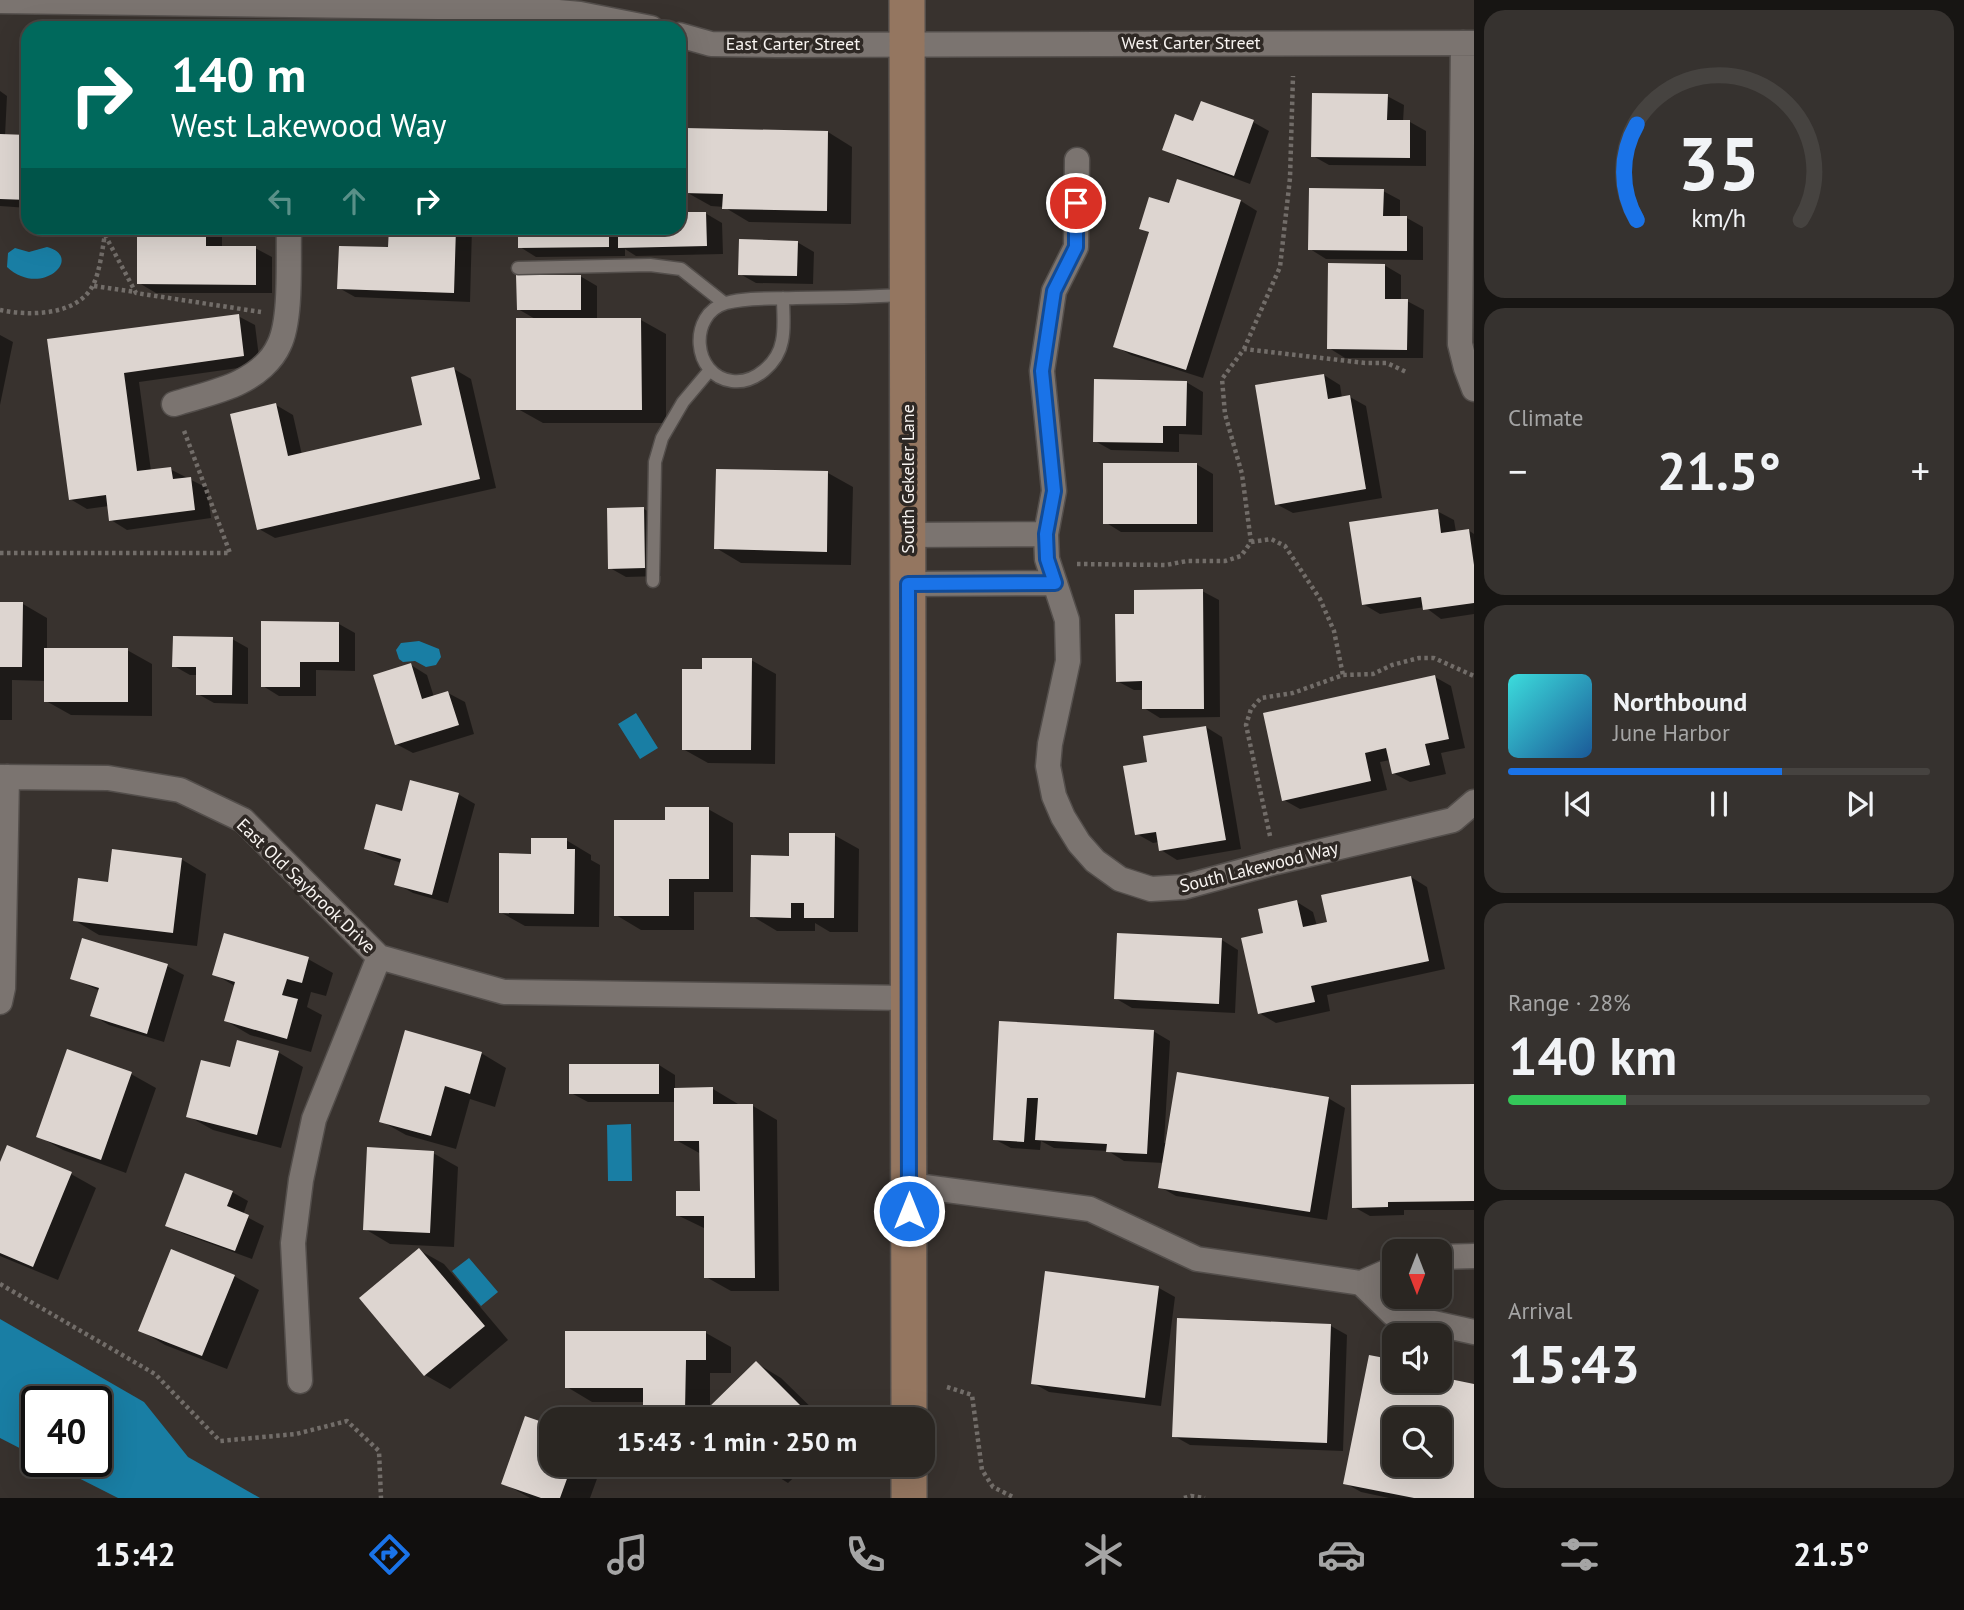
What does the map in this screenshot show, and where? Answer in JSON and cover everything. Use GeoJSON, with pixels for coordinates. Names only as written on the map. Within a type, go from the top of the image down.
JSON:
{"type":"FeatureCollection","features":[{"type":"Feature","properties":{"kind":"street","name":"South Gekeler Lane"},"geometry":{"type":"LineString","coordinates":[[907,0],[909,1407]]}},
{"type":"Feature","properties":{"kind":"street"},"geometry":{"type":"LineString","coordinates":[[0,1],[291,16],[516,8],[580,14],[616,21]]}},
{"type":"Feature","properties":{"kind":"street","name":"East Carter Street"},"geometry":{"type":"LineString","coordinates":[[686,37],[711,44],[907,44]]}},
{"type":"Feature","properties":{"kind":"street","name":"West Carter Street"},"geometry":{"type":"LineString","coordinates":[[907,44],[1468,43]]}},
{"type":"Feature","properties":{"kind":"street"},"geometry":{"type":"LineString","coordinates":[[1468,43],[1460,344],[1474,388]]}},
{"type":"Feature","properties":{"kind":"street","name":"South Lakewood Way"},"geometry":{"type":"LineString","coordinates":[[1077,160],[1076,247],[1054,291],[1042,371],[1054,491],[1046,534],[1047,559],[1067,620],[1068,661],[1050,744],[1048,766],[1054,796],[1079,843],[1095,861],[1120,879],[1151,890],[1184,887],[1453,820],[1474,802]]}},
{"type":"Feature","properties":{"kind":"street"},"geometry":{"type":"LineString","coordinates":[[174,404],[242,381],[262,368],[279,345],[286,316],[289,235]]}},
{"type":"Feature","properties":{"kind":"street"},"geometry":{"type":"LineString","coordinates":[[908,535],[1046,534]]}},
{"type":"Feature","properties":{"kind":"street"},"geometry":{"type":"LineString","coordinates":[[908,584],[1055,583]]}},
{"type":"Feature","properties":{"kind":"street"},"geometry":{"type":"LineString","coordinates":[[0,1002],[3,988],[3,777]]}},
{"type":"Feature","properties":{"kind":"street","name":"East Old Saybrook Drive"},"geometry":{"type":"LineString","coordinates":[[3,777],[108,778],[180,790],[243,820],[380,957],[504,992],[908,998]]}},
{"type":"Feature","properties":{"kind":"street"},"geometry":{"type":"LineString","coordinates":[[300,1381],[293,1242],[301,1180],[314,1119],[380,957]]}},
{"type":"Feature","properties":{"kind":"street"},"geometry":{"type":"LineString","coordinates":[[909,1185],[1090,1209],[1197,1259],[1361,1283],[1382,1274]]}},
{"type":"Feature","properties":{"kind":"street"},"geometry":{"type":"LineString","coordinates":[[1452,1257],[1474,1256]]}},
{"type":"Feature","properties":{"kind":"street"},"geometry":{"type":"LineString","coordinates":[[1361,1283],[1393,1314],[1474,1332]]}},
{"type":"Feature","properties":{"kind":"street"},"geometry":{"type":"LineString","coordinates":[[909,1477],[909,1498]]}},
{"type":"Feature","properties":{"kind":"lane"},"geometry":{"type":"LineString","coordinates":[[518,268],[650,265],[681,269],[724,303]]}},
{"type":"Feature","properties":{"kind":"lane"},"geometry":{"type":"LineString","coordinates":[[783,298],[782,342],[772,364],[755,378],[735,382],[715,377],[704,361],[698,343],[702,326],[712,312],[724,303],[783,298],[908,295]]}},
{"type":"Feature","properties":{"kind":"lane"},"geometry":{"type":"LineString","coordinates":[[653,581],[654,462],[662,438],[683,402],[710,370]]}},
{"type":"Feature","properties":{"kind":"path"},"geometry":{"type":"LineString","coordinates":[[1077,564],[1166,565],[1188,561],[1225,561],[1241,556],[1251,542],[1242,474],[1225,414],[1222,379],[1244,349],[1280,267],[1290,178],[1293,76]]}},
{"type":"Feature","properties":{"kind":"path"},"geometry":{"type":"LineString","coordinates":[[0,310],[33,313],[68,307],[82,300],[94,286],[105,235]]}},
{"type":"Feature","properties":{"kind":"path"},"geometry":{"type":"LineString","coordinates":[[105,235],[135,293]]}},
{"type":"Feature","properties":{"kind":"path"},"geometry":{"type":"LineString","coordinates":[[94,286],[286,316]]}},
{"type":"Feature","properties":{"kind":"path"},"geometry":{"type":"LineString","coordinates":[[1244,349],[1387,363],[1406,372]]}},
{"type":"Feature","properties":{"kind":"path"},"geometry":{"type":"LineString","coordinates":[[0,553],[230,553],[174,404]]}},
{"type":"Feature","properties":{"kind":"path"},"geometry":{"type":"LineString","coordinates":[[1251,542],[1271,539],[1285,546],[1320,599],[1334,631],[1342,673]]}},
{"type":"Feature","properties":{"kind":"path"},"geometry":{"type":"LineString","coordinates":[[1273,847],[1246,724],[1251,709],[1261,698],[1293,693],[1342,673],[1373,674],[1392,665],[1419,658],[1434,657],[1474,676]]}},
{"type":"Feature","properties":{"kind":"path"},"geometry":{"type":"LineString","coordinates":[[0,1284],[155,1374],[220,1440],[296,1434],[347,1421],[379,1451],[381,1498]]}},
{"type":"Feature","properties":{"kind":"path"},"geometry":{"type":"LineString","coordinates":[[947,1387],[972,1395],[982,1470],[993,1487],[1015,1498]]}},
{"type":"Feature","properties":{"kind":"path"},"geometry":{"type":"LineString","coordinates":[[1184,1498],[1205,1498]]}},
{"type":"Feature","properties":{"kind":"water"},"geometry":{"type":"Polygon","coordinates":[[[47,247],[58,252],[62,259],[54,273],[33,279],[20,276],[7,267],[8,253],[15,248],[29,252],[47,247]]]}},
{"type":"Feature","properties":{"kind":"water"},"geometry":{"type":"Polygon","coordinates":[[[419,641],[439,649],[441,657],[436,665],[426,667],[415,661],[403,662],[399,659],[396,650],[401,643],[419,641]]]}},
{"type":"Feature","properties":{"kind":"water"},"geometry":{"type":"Polygon","coordinates":[[[636,713],[658,748],[640,759],[618,724],[636,713]]]}},
{"type":"Feature","properties":{"kind":"water"},"geometry":{"type":"Polygon","coordinates":[[[631,1124],[632,1181],[608,1181],[607,1125],[631,1124]]]}},
{"type":"Feature","properties":{"kind":"water"},"geometry":{"type":"Polygon","coordinates":[[[469,1258],[498,1292],[481,1306],[452,1271],[469,1258]]]}},
{"type":"Feature","properties":{"kind":"water"},"geometry":{"type":"Polygon","coordinates":[[[0,1319],[144,1402],[188,1457],[260,1498],[118,1498],[77,1477],[112,1477],[112,1386],[21,1386],[21,1449],[0,1438],[0,1319]]]}},
{"type":"Feature","properties":{"kind":"building"},"geometry":{"type":"Polygon","coordinates":[[[1312,93],[1388,94],[1387,120],[1410,120],[1410,158],[1311,157],[1312,93]]]}},
{"type":"Feature","properties":{"kind":"building"},"geometry":{"type":"Polygon","coordinates":[[[1201,101],[1254,120],[1234,176],[1162,150],[1175,114],[1193,121],[1201,101]]]}},
{"type":"Feature","properties":{"kind":"building"},"geometry":{"type":"Polygon","coordinates":[[[686,128],[828,131],[827,211],[722,209],[723,194],[686,193],[686,128]]]}},
{"type":"Feature","properties":{"kind":"building"},"geometry":{"type":"Polygon","coordinates":[[[0,134],[21,135],[21,200],[0,199],[0,134]]]}},
{"type":"Feature","properties":{"kind":"building"},"geometry":{"type":"Polygon","coordinates":[[[1177,179],[1241,200],[1186,370],[1113,347],[1149,232],[1139,229],[1149,197],[1169,203],[1177,179]]]}},
{"type":"Feature","properties":{"kind":"building"},"geometry":{"type":"Polygon","coordinates":[[[1309,188],[1384,189],[1383,216],[1407,216],[1407,251],[1308,250],[1309,188]]]}},
{"type":"Feature","properties":{"kind":"building"},"geometry":{"type":"Polygon","coordinates":[[[686,212],[706,212],[707,246],[618,248],[618,235],[686,235],[686,212]]]}},
{"type":"Feature","properties":{"kind":"building"},"geometry":{"type":"Polygon","coordinates":[[[137,235],[206,235],[206,246],[256,246],[256,285],[137,284],[137,235]]]}},
{"type":"Feature","properties":{"kind":"building"},"geometry":{"type":"Polygon","coordinates":[[[389,235],[456,235],[454,293],[337,289],[339,246],[388,247],[389,235]]]}},
{"type":"Feature","properties":{"kind":"building"},"geometry":{"type":"Polygon","coordinates":[[[518,235],[609,235],[609,247],[518,248],[518,235]]]}},
{"type":"Feature","properties":{"kind":"building"},"geometry":{"type":"Polygon","coordinates":[[[739,239],[798,241],[797,276],[738,275],[739,239]]]}},
{"type":"Feature","properties":{"kind":"building"},"geometry":{"type":"Polygon","coordinates":[[[1328,263],[1385,264],[1385,299],[1408,299],[1407,350],[1327,349],[1328,263]]]}},
{"type":"Feature","properties":{"kind":"building"},"geometry":{"type":"Polygon","coordinates":[[[516,275],[581,275],[581,310],[517,310],[516,275]]]}},
{"type":"Feature","properties":{"kind":"building"},"geometry":{"type":"Polygon","coordinates":[[[239,314],[244,356],[124,373],[137,471],[171,467],[173,479],[191,477],[195,510],[109,521],[106,495],[69,500],[47,339],[239,314]]]}},
{"type":"Feature","properties":{"kind":"building"},"geometry":{"type":"Polygon","coordinates":[[[516,318],[641,318],[642,410],[516,410],[516,318]]]}},
{"type":"Feature","properties":{"kind":"building"},"geometry":{"type":"Polygon","coordinates":[[[454,367],[480,479],[257,530],[230,414],[276,403],[288,456],[422,425],[411,377],[454,367]]]}},
{"type":"Feature","properties":{"kind":"building"},"geometry":{"type":"Polygon","coordinates":[[[1324,374],[1328,399],[1350,395],[1366,489],[1275,505],[1255,385],[1324,374]]]}},
{"type":"Feature","properties":{"kind":"building"},"geometry":{"type":"Polygon","coordinates":[[[1094,379],[1187,381],[1186,426],[1163,426],[1163,443],[1093,442],[1094,379]]]}},
{"type":"Feature","properties":{"kind":"building"},"geometry":{"type":"Polygon","coordinates":[[[1103,463],[1197,463],[1197,524],[1103,524],[1103,463]]]}},
{"type":"Feature","properties":{"kind":"building"},"geometry":{"type":"Polygon","coordinates":[[[716,469],[828,471],[827,552],[714,549],[716,469]]]}},
{"type":"Feature","properties":{"kind":"building"},"geometry":{"type":"Polygon","coordinates":[[[644,507],[645,568],[608,569],[607,508],[644,507]]]}},
{"type":"Feature","properties":{"kind":"building"},"geometry":{"type":"Polygon","coordinates":[[[1438,509],[1441,533],[1469,529],[1474,565],[1474,603],[1423,610],[1421,597],[1362,605],[1349,522],[1438,509]]]}},
{"type":"Feature","properties":{"kind":"building"},"geometry":{"type":"Polygon","coordinates":[[[1203,589],[1204,709],[1142,709],[1142,681],[1116,682],[1115,614],[1134,614],[1134,590],[1203,589]]]}},
{"type":"Feature","properties":{"kind":"building"},"geometry":{"type":"Polygon","coordinates":[[[0,602],[23,602],[22,667],[0,667],[0,602]]]}},
{"type":"Feature","properties":{"kind":"building"},"geometry":{"type":"Polygon","coordinates":[[[261,621],[339,622],[339,662],[300,662],[300,687],[261,687],[261,621]]]}},
{"type":"Feature","properties":{"kind":"building"},"geometry":{"type":"Polygon","coordinates":[[[173,636],[233,637],[232,695],[196,695],[196,667],[172,667],[173,636]]]}},
{"type":"Feature","properties":{"kind":"building"},"geometry":{"type":"Polygon","coordinates":[[[44,648],[128,648],[128,702],[44,702],[44,648]]]}},
{"type":"Feature","properties":{"kind":"building"},"geometry":{"type":"Polygon","coordinates":[[[702,658],[752,658],[751,750],[682,750],[682,669],[702,669],[702,658]]]}},
{"type":"Feature","properties":{"kind":"building"},"geometry":{"type":"Polygon","coordinates":[[[411,663],[422,699],[448,691],[459,725],[395,745],[373,675],[411,663]]]}},
{"type":"Feature","properties":{"kind":"building"},"geometry":{"type":"Polygon","coordinates":[[[1435,675],[1449,739],[1425,744],[1430,765],[1392,774],[1386,748],[1365,753],[1371,781],[1282,801],[1263,713],[1435,675]]]}},
{"type":"Feature","properties":{"kind":"building"},"geometry":{"type":"Polygon","coordinates":[[[1206,726],[1226,840],[1159,851],[1156,832],[1135,835],[1123,766],[1147,762],[1143,736],[1206,726]]]}},
{"type":"Feature","properties":{"kind":"building"},"geometry":{"type":"Polygon","coordinates":[[[410,780],[459,793],[432,895],[394,885],[401,859],[364,849],[376,804],[402,811],[410,780]]]}},
{"type":"Feature","properties":{"kind":"building"},"geometry":{"type":"Polygon","coordinates":[[[665,807],[709,807],[709,879],[669,879],[669,916],[614,916],[614,820],[665,820],[665,807]]]}},
{"type":"Feature","properties":{"kind":"building"},"geometry":{"type":"Polygon","coordinates":[[[789,833],[835,833],[834,918],[804,918],[804,903],[791,903],[791,918],[750,917],[751,855],[789,856],[789,833]]]}},
{"type":"Feature","properties":{"kind":"building"},"geometry":{"type":"Polygon","coordinates":[[[531,838],[567,838],[567,849],[575,849],[574,914],[499,913],[499,853],[531,854],[531,838]]]}},
{"type":"Feature","properties":{"kind":"building"},"geometry":{"type":"Polygon","coordinates":[[[112,849],[182,858],[173,933],[73,921],[78,878],[108,882],[112,849]]]}},
{"type":"Feature","properties":{"kind":"building"},"geometry":{"type":"Polygon","coordinates":[[[1411,876],[1429,961],[1311,986],[1315,1002],[1258,1014],[1241,938],[1263,933],[1258,909],[1297,900],[1303,927],[1327,922],[1321,895],[1411,876]]]}},
{"type":"Feature","properties":{"kind":"building"},"geometry":{"type":"Polygon","coordinates":[[[224,933],[309,957],[302,983],[287,979],[282,995],[298,999],[287,1039],[224,1021],[235,982],[212,975],[224,933]]]}},
{"type":"Feature","properties":{"kind":"building"},"geometry":{"type":"Polygon","coordinates":[[[1117,933],[1222,938],[1219,1004],[1114,999],[1117,933]]]}},
{"type":"Feature","properties":{"kind":"building"},"geometry":{"type":"Polygon","coordinates":[[[82,938],[168,964],[147,1034],[90,1016],[99,988],[70,979],[82,938]]]}},
{"type":"Feature","properties":{"kind":"building"},"geometry":{"type":"Polygon","coordinates":[[[999,1021],[1154,1030],[1147,1154],[1106,1152],[1107,1144],[1035,1140],[1038,1098],[1027,1098],[1024,1142],[993,1140],[999,1021]]]}},
{"type":"Feature","properties":{"kind":"building"},"geometry":{"type":"Polygon","coordinates":[[[405,1030],[482,1052],[470,1094],[445,1086],[431,1136],[379,1122],[405,1030]]]}},
{"type":"Feature","properties":{"kind":"building"},"geometry":{"type":"Polygon","coordinates":[[[237,1040],[279,1051],[257,1135],[186,1117],[201,1060],[230,1067],[237,1040]]]}},
{"type":"Feature","properties":{"kind":"building"},"geometry":{"type":"Polygon","coordinates":[[[67,1049],[132,1072],[101,1160],[36,1137],[67,1049]]]}},
{"type":"Feature","properties":{"kind":"building"},"geometry":{"type":"Polygon","coordinates":[[[569,1064],[659,1064],[659,1094],[569,1094],[569,1064]]]}},
{"type":"Feature","properties":{"kind":"building"},"geometry":{"type":"Polygon","coordinates":[[[1177,1072],[1329,1097],[1310,1212],[1158,1188],[1177,1072]]]}},
{"type":"Feature","properties":{"kind":"building"},"geometry":{"type":"Polygon","coordinates":[[[1474,1084],[1474,1201],[1388,1202],[1388,1207],[1352,1208],[1351,1085],[1474,1084]]]}},
{"type":"Feature","properties":{"kind":"building"},"geometry":{"type":"Polygon","coordinates":[[[713,1087],[713,1104],[753,1104],[755,1278],[704,1278],[704,1216],[676,1216],[676,1191],[700,1191],[699,1141],[674,1141],[674,1088],[713,1087]]]}},
{"type":"Feature","properties":{"kind":"building"},"geometry":{"type":"Polygon","coordinates":[[[7,1145],[72,1172],[33,1267],[0,1253],[0,1162],[7,1145]]]}},
{"type":"Feature","properties":{"kind":"building"},"geometry":{"type":"Polygon","coordinates":[[[367,1147],[434,1151],[430,1233],[363,1230],[367,1147]]]}},
{"type":"Feature","properties":{"kind":"building"},"geometry":{"type":"Polygon","coordinates":[[[185,1173],[233,1191],[227,1206],[249,1215],[235,1251],[165,1226],[185,1173]]]}},
{"type":"Feature","properties":{"kind":"building"},"geometry":{"type":"Polygon","coordinates":[[[419,1248],[485,1326],[424,1376],[359,1298],[419,1248]]]}},
{"type":"Feature","properties":{"kind":"building"},"geometry":{"type":"Polygon","coordinates":[[[171,1249],[235,1275],[202,1356],[138,1331],[171,1249]]]}},
{"type":"Feature","properties":{"kind":"building"},"geometry":{"type":"Polygon","coordinates":[[[1045,1271],[1159,1286],[1145,1398],[1031,1384],[1045,1271]]]}},
{"type":"Feature","properties":{"kind":"building"},"geometry":{"type":"Polygon","coordinates":[[[1177,1318],[1331,1324],[1327,1443],[1172,1437],[1177,1318]]]}},
{"type":"Feature","properties":{"kind":"building"},"geometry":{"type":"Polygon","coordinates":[[[565,1331],[706,1331],[706,1360],[686,1360],[685,1407],[643,1407],[643,1388],[565,1388],[565,1331]]]}},
{"type":"Feature","properties":{"kind":"building"},"geometry":{"type":"Polygon","coordinates":[[[1369,1355],[1382,1358],[1382,1393],[1452,1393],[1452,1379],[1474,1384],[1474,1498],[1414,1498],[1343,1484],[1369,1355]]]}},
{"type":"Feature","properties":{"kind":"building"},"geometry":{"type":"Polygon","coordinates":[[[756,1361],[802,1407],[709,1407],[756,1361]]]}},
{"type":"Feature","properties":{"kind":"building"},"geometry":{"type":"Polygon","coordinates":[[[525,1416],[539,1421],[539,1477],[568,1477],[560,1498],[541,1498],[501,1484],[525,1416]]]}},
{"type":"Feature","properties":{"kind":"route"},"geometry":{"type":"LineString","coordinates":[[909,1211],[908,584],[1055,583],[1047,559],[1046,534],[1054,491],[1042,371],[1054,291],[1076,247],[1076,203]]}}]}
